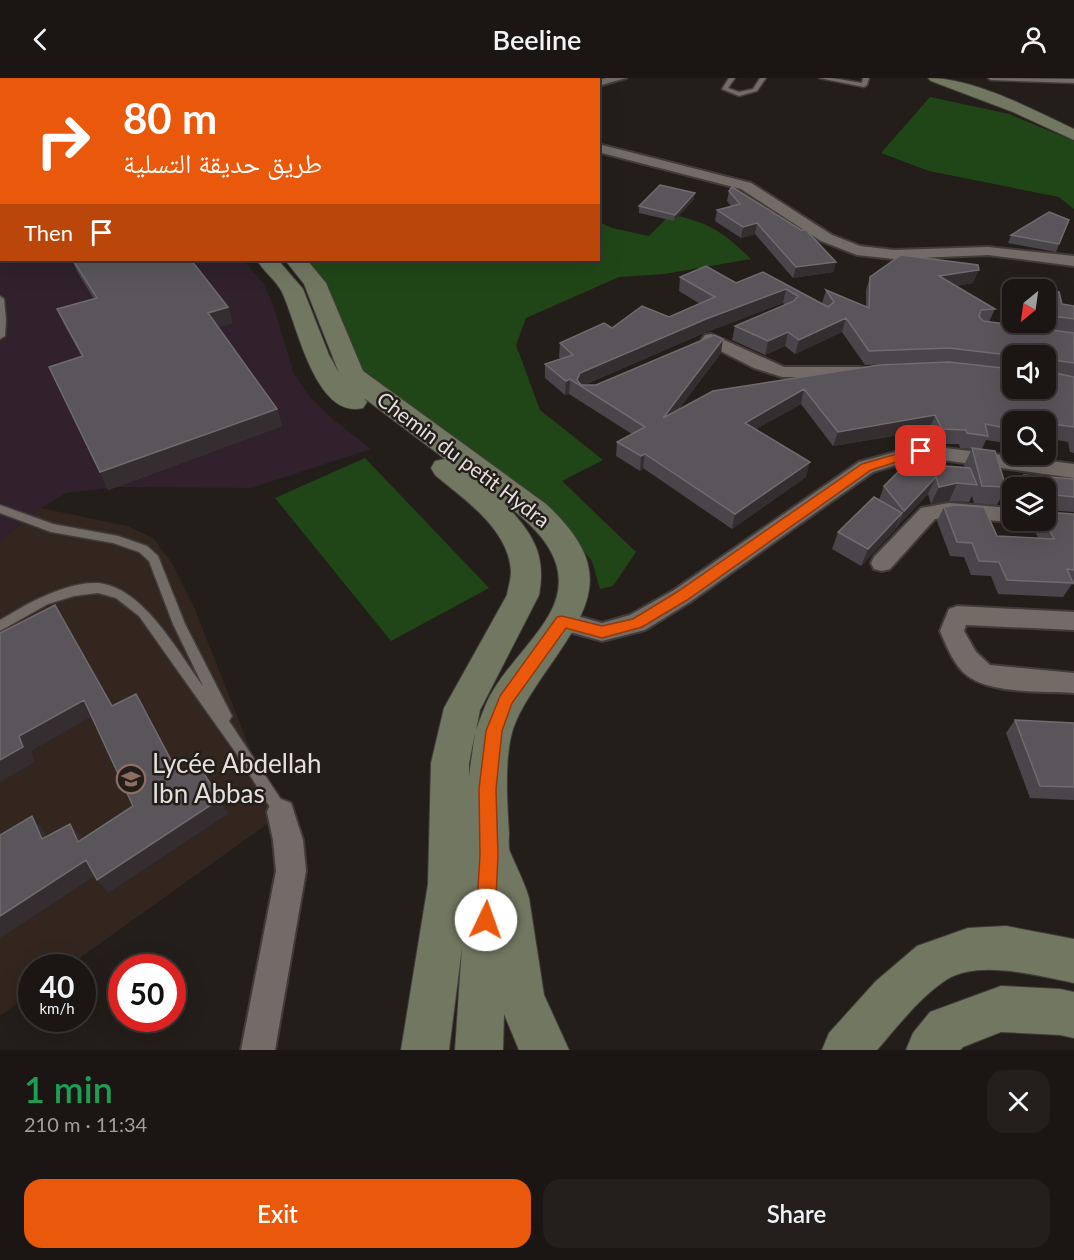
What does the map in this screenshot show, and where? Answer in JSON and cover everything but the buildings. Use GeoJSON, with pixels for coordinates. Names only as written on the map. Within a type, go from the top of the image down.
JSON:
{"type":"FeatureCollection","features":[{"type":"Feature","properties":{"kind":"main road"},"geometry":{"type":"LineString","coordinates":[[936,78],[1019,109],[1074,135]]}},
{"type":"Feature","properties":{"kind":"main road","name":"Chemin du petit Hydra"},"geometry":{"type":"LineString","coordinates":[[268,261],[292,289],[316,355],[333,385],[475,492],[502,517],[516,535],[524,555],[527,574],[523,595],[462,708],[450,762],[449,884],[425,1050]]}},
{"type":"Feature","properties":{"kind":"main road","name":"Chemin du petit Hydra"},"geometry":{"type":"LineString","coordinates":[[297,261],[315,283],[352,374],[366,387],[509,490],[556,531],[573,565],[575,591],[562,621],[506,700],[494,731],[487,789],[489,855],[479,1050]]}},
{"type":"Feature","properties":{"kind":"main road"},"geometry":{"type":"LineString","coordinates":[[489,855],[503,880],[507,895],[521,995],[533,1028],[545,1050]]}},
{"type":"Feature","properties":{"kind":"main road"},"geometry":{"type":"LineString","coordinates":[[846,1050],[892,997],[933,962],[968,950],[1006,948],[1074,961]]}},
{"type":"Feature","properties":{"kind":"main road"},"geometry":{"type":"LineString","coordinates":[[930,1050],[947,1029],[1001,1009],[1060,1012],[1074,1015]]}},
{"type":"Feature","properties":{"kind":"street"},"geometry":{"type":"LineString","coordinates":[[600,83],[621,78]]}},
{"type":"Feature","properties":{"kind":"street"},"geometry":{"type":"LineString","coordinates":[[600,149],[746,186],[768,196],[813,230],[839,244],[863,252],[893,256],[972,251],[1074,261]]}},
{"type":"Feature","properties":{"kind":"street"},"geometry":{"type":"LineString","coordinates":[[690,348],[732,331]]}},
{"type":"Feature","properties":{"kind":"street"},"geometry":{"type":"LineString","coordinates":[[711,339],[760,364],[782,372],[876,372]]}},
{"type":"Feature","properties":{"kind":"street"},"geometry":{"type":"LineString","coordinates":[[562,621],[602,632],[637,623],[682,596],[866,467],[910,454],[921,451],[1074,471]]}},
{"type":"Feature","properties":{"kind":"street"},"geometry":{"type":"LineString","coordinates":[[882,563],[928,513],[949,510],[1002,515]]}},
{"type":"Feature","properties":{"kind":"street"},"geometry":{"type":"LineString","coordinates":[[1074,621],[957,615],[952,631],[965,657],[981,672],[997,676],[1074,683]]}},
{"type":"Feature","properties":{"kind":"street"},"geometry":{"type":"LineString","coordinates":[[258,1050],[291,871],[288,840],[280,812]]}},
{"type":"Feature","properties":{"kind":"lane"},"geometry":{"type":"LineString","coordinates":[[732,78],[725,89],[740,94],[755,90],[763,78]]}},
{"type":"Feature","properties":{"kind":"lane"},"geometry":{"type":"LineString","coordinates":[[822,78],[864,85],[866,78]]}},
{"type":"Feature","properties":{"kind":"lane"},"geometry":{"type":"LineString","coordinates":[[991,78],[1074,81]]}},
{"type":"Feature","properties":{"kind":"lane"},"geometry":{"type":"LineString","coordinates":[[0,299],[2,320],[0,336]]}},
{"type":"Feature","properties":{"kind":"lane"},"geometry":{"type":"LineString","coordinates":[[0,509],[51,528],[114,539],[142,549],[154,559],[179,624],[241,749]]}},
{"type":"Feature","properties":{"kind":"lane"},"geometry":{"type":"LineString","coordinates":[[0,626],[44,601],[73,591],[98,588],[120,595],[143,613],[241,749],[280,812]]}},
{"type":"Feature","properties":{"kind":"shaded area"},"geometry":{"type":"Polygon","coordinates":[[[0,261],[244,261],[264,284],[273,305],[294,374],[310,397],[334,420],[371,449],[251,488],[119,487],[66,493],[41,508],[0,541],[0,261]]]}},
{"type":"Feature","properties":{"kind":"shaded area","name":"Lycée Abdellah Ibn Abbas"},"geometry":{"type":"Polygon","coordinates":[[[41,508],[127,526],[153,538],[172,563],[194,607],[277,817],[85,954],[18,954],[18,1003],[0,1016],[0,541],[41,508]]]}},
{"type":"Feature","properties":{"kind":"green space"},"geometry":{"type":"Polygon","coordinates":[[[930,97],[1009,114],[1074,141],[1074,209],[1059,197],[929,171],[881,153],[930,97]]]}},
{"type":"Feature","properties":{"kind":"green space"},"geometry":{"type":"Polygon","coordinates":[[[671,214],[696,221],[715,230],[751,259],[664,274],[619,277],[526,318],[516,345],[540,410],[603,460],[562,481],[636,552],[613,586],[600,589],[592,561],[571,537],[369,386],[315,283],[297,261],[600,261],[600,222],[612,228],[649,236],[671,214]]]}},
{"type":"Feature","properties":{"kind":"green space"},"geometry":{"type":"Polygon","coordinates":[[[365,458],[489,588],[391,641],[275,498],[365,458]]]}},
{"type":"Feature","properties":{"kind":"place","name":"Lycée Abdellah Ibn Abbas"},"geometry":{"type":"Point","coordinates":[131,779]}},
{"type":"Feature","properties":{"kind":"route"},"geometry":{"type":"LineString","coordinates":[[486,920],[489,855],[487,789],[494,731],[506,700],[562,621],[602,632],[637,623],[682,596],[866,467],[921,451]]}}]}
